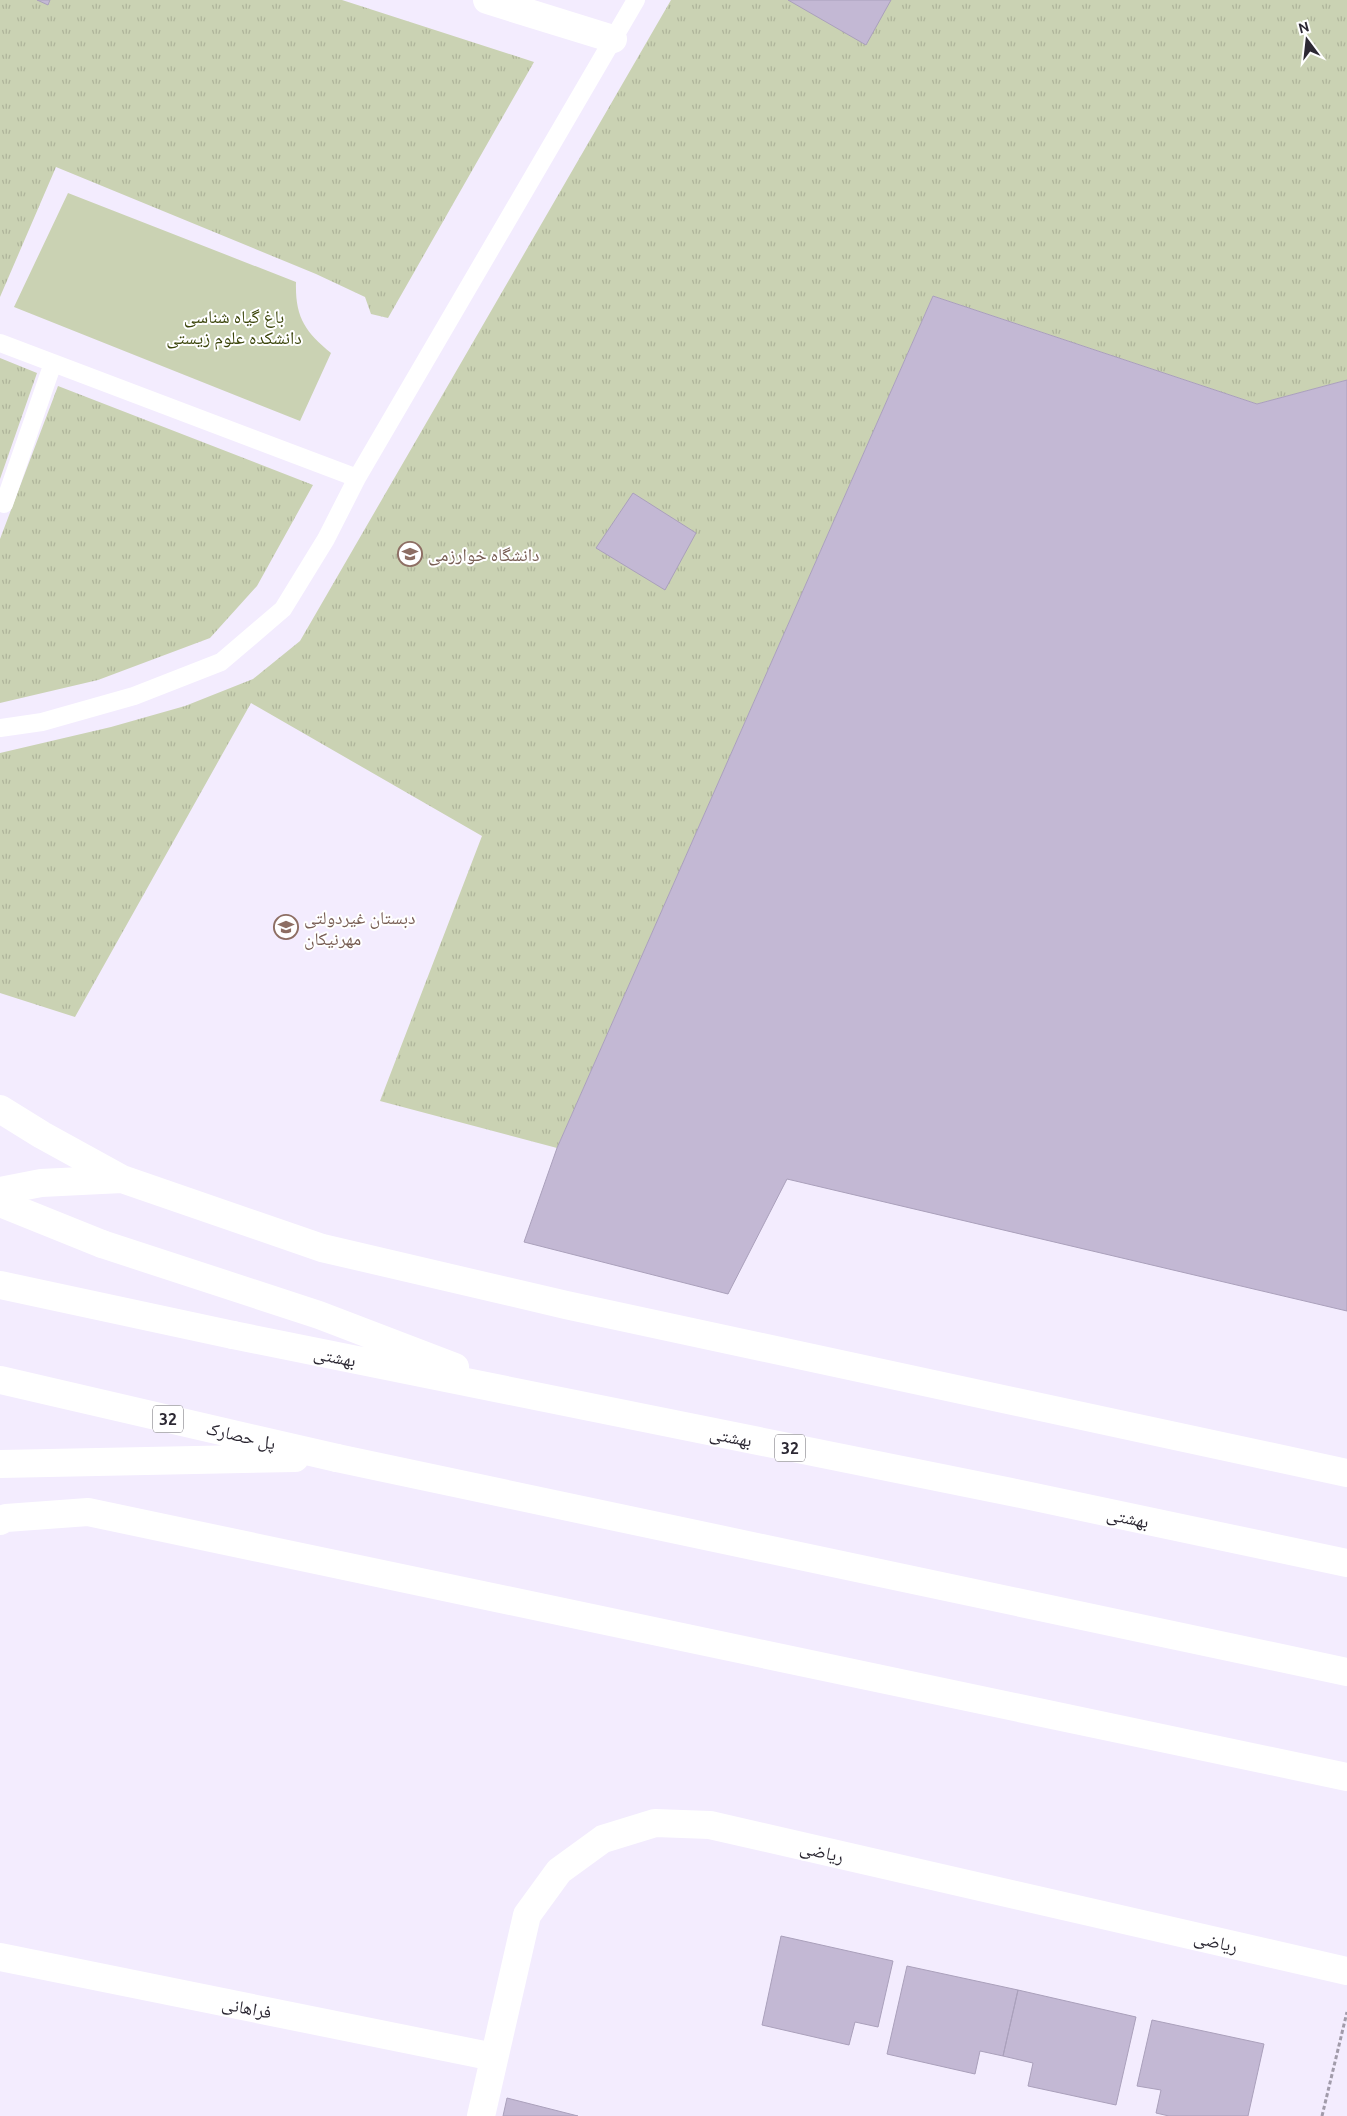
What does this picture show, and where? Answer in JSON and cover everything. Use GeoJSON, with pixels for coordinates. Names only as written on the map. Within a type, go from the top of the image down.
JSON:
{"type":"FeatureCollection","features":[{"type":"Feature","properties":{"kind":"main road"},"geometry":{"type":"LineString","coordinates":[[488,0],[613,39]]}},
{"type":"Feature","properties":{"kind":"main road"},"geometry":{"type":"LineString","coordinates":[[0,1109],[42,1135],[122,1179],[331,1250],[585,1309],[1347,1473]]}},
{"type":"Feature","properties":{"kind":"main road"},"geometry":{"type":"LineString","coordinates":[[0,1191],[41,1183],[122,1179]]}},
{"type":"Feature","properties":{"kind":"main road"},"geometry":{"type":"LineString","coordinates":[[0,1203],[102,1244],[319,1315],[534,1396]]}},
{"type":"Feature","properties":{"kind":"main road","name":"بهشتى"},"geometry":{"type":"LineString","coordinates":[[0,1285],[233,1335],[1347,1563]]}},
{"type":"Feature","properties":{"kind":"main road","name":"پل حصارک"},"geometry":{"type":"LineString","coordinates":[[0,1380],[337,1458]]}},
{"type":"Feature","properties":{"kind":"main road"},"geometry":{"type":"LineString","coordinates":[[0,1464],[337,1458]]}},
{"type":"Feature","properties":{"kind":"main road","name":"32"},"geometry":{"type":"LineString","coordinates":[[337,1458],[1347,1672]]}},
{"type":"Feature","properties":{"kind":"main road"},"geometry":{"type":"LineString","coordinates":[[2,1518],[88,1512],[1347,1777]]}},
{"type":"Feature","properties":{"kind":"main road","name":"ریاضی"},"geometry":{"type":"LineString","coordinates":[[481,2116],[527,1915],[559,1871],[603,1839],[655,1823],[710,1825],[1347,1971]]}},
{"type":"Feature","properties":{"kind":"main road","name":"فراهانی"},"geometry":{"type":"LineString","coordinates":[[0,1957],[494,2057]]}},
{"type":"Feature","properties":{"kind":"lane"},"geometry":{"type":"LineString","coordinates":[[0,728],[42,722],[134,696],[221,662],[283,609],[326,539],[357,478],[636,0]]}},
{"type":"Feature","properties":{"kind":"lane"},"geometry":{"type":"LineString","coordinates":[[0,342],[357,478]]}},
{"type":"Feature","properties":{"kind":"lane"},"geometry":{"type":"LineString","coordinates":[[0,502],[4,504],[53,363]]}},
{"type":"Feature","properties":{"kind":"path"},"geometry":{"type":"LineString","coordinates":[[1322,2116],[1347,2012]]}},
{"type":"Feature","properties":{"kind":"green space"},"geometry":{"type":"Polygon","coordinates":[[[0,0],[342,0],[534,62],[388,318],[371,314],[365,297],[316,274],[56,167],[0,297],[0,0]]]}},
{"type":"Feature","properties":{"kind":"green space","name":"دانشگاه خوارزمی"},"geometry":{"type":"Polygon","coordinates":[[[671,0],[1347,0],[1347,380],[1257,404],[933,296],[557,1148],[380,1101],[482,836],[251,703],[75,1017],[0,993],[0,753],[111,727],[185,706],[253,679],[300,641],[671,0]]]}},
{"type":"Feature","properties":{"kind":"green space","name":"باغ گیاه شناسی دانشکده علوم زیستی"},"geometry":{"type":"Polygon","coordinates":[[[68,193],[296,282],[297,305],[303,323],[314,338],[331,353],[300,421],[14,307],[68,193]]]}},
{"type":"Feature","properties":{"kind":"green space"},"geometry":{"type":"Polygon","coordinates":[[[0,358],[37,373],[0,479],[0,358]]]}},
{"type":"Feature","properties":{"kind":"green space"},"geometry":{"type":"Polygon","coordinates":[[[58,386],[313,485],[257,586],[210,638],[98,680],[0,703],[0,539],[58,386]]]}},
{"type":"Feature","properties":{"kind":"building"},"geometry":{"type":"Polygon","coordinates":[[[37,0],[50,0],[48,5],[37,0]]]}},
{"type":"Feature","properties":{"kind":"building"},"geometry":{"type":"Polygon","coordinates":[[[788,0],[891,0],[866,45],[788,0]]]}},
{"type":"Feature","properties":{"kind":"building"},"geometry":{"type":"Polygon","coordinates":[[[933,296],[1257,404],[1347,380],[1347,1311],[787,1179],[728,1294],[524,1242],[557,1148],[933,296]]]}},
{"type":"Feature","properties":{"kind":"building"},"geometry":{"type":"Polygon","coordinates":[[[633,493],[696,533],[665,590],[596,548],[633,493]]]}},
{"type":"Feature","properties":{"kind":"building"},"geometry":{"type":"Polygon","coordinates":[[[781,1936],[893,1961],[878,2027],[855,2022],[849,2045],[762,2025],[781,1936]]]}},
{"type":"Feature","properties":{"kind":"building"},"geometry":{"type":"Polygon","coordinates":[[[907,1966],[1018,1990],[1003,2056],[980,2051],[975,2074],[887,2054],[907,1966]]]}},
{"type":"Feature","properties":{"kind":"building"},"geometry":{"type":"Polygon","coordinates":[[[1018,1990],[1136,2017],[1116,2105],[1028,2086],[1033,2063],[1003,2056],[1018,1990]]]}},
{"type":"Feature","properties":{"kind":"building"},"geometry":{"type":"Polygon","coordinates":[[[1152,2020],[1264,2044],[1248,2116],[1169,2116],[1156,2113],[1161,2090],[1137,2086],[1152,2020]]]}},
{"type":"Feature","properties":{"kind":"building"},"geometry":{"type":"Polygon","coordinates":[[[507,2098],[578,2116],[503,2116],[507,2098]]]}},
{"type":"Feature","properties":{"kind":"place","name":"دانشگاه خوارزمی"},"geometry":{"type":"Point","coordinates":[410,554]}},
{"type":"Feature","properties":{"kind":"place","name":"دبستان غیردولتی مهرنیکان"},"geometry":{"type":"Point","coordinates":[286,927]}}]}
